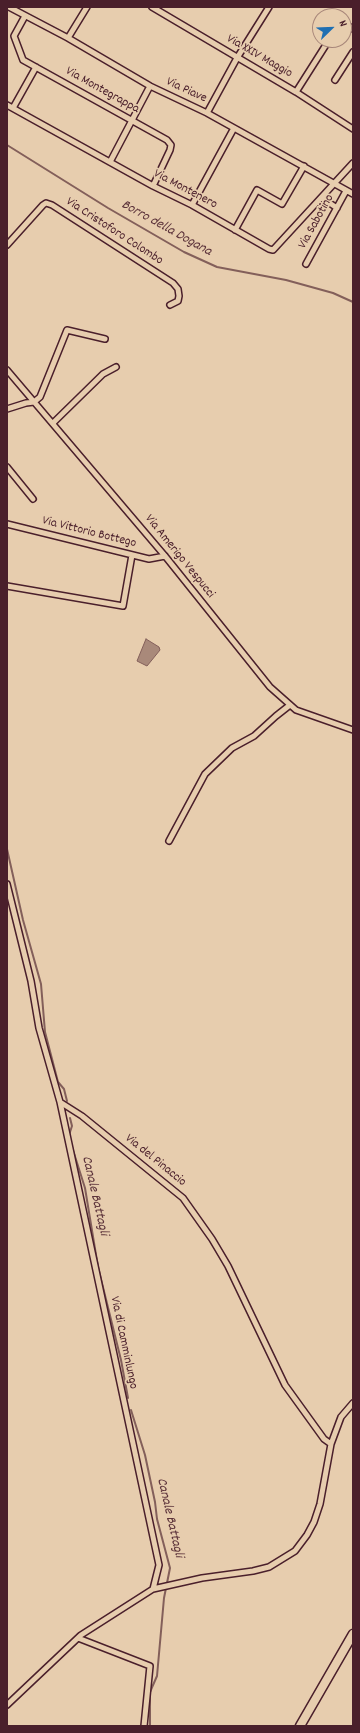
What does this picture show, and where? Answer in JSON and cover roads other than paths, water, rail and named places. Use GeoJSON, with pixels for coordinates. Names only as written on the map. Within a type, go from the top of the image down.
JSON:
{"type":"FeatureCollection","features":[{"type":"Feature","properties":{"kind":"main road"},"geometry":{"type":"LineString","coordinates":[[300,1726],[353,1634]]}},
{"type":"Feature","properties":{"kind":"street","name":"Via Piave"},"geometry":{"type":"LineString","coordinates":[[9,7],[68,38],[150,86],[206,113],[353,194]]}},
{"type":"Feature","properties":{"kind":"street"},"geometry":{"type":"LineString","coordinates":[[68,38],[87,7]]}},
{"type":"Feature","properties":{"kind":"street","name":"Via XXIV Maggio"},"geometry":{"type":"LineString","coordinates":[[152,7],[296,92],[353,129]]}},
{"type":"Feature","properties":{"kind":"street"},"geometry":{"type":"LineString","coordinates":[[206,113],[237,58],[269,7]]}},
{"type":"Feature","properties":{"kind":"street","name":"Via Montegrappa"},"geometry":{"type":"LineString","coordinates":[[25,16],[14,36],[23,60],[168,140],[171,145],[170,150],[153,186]]}},
{"type":"Feature","properties":{"kind":"street"},"geometry":{"type":"LineString","coordinates":[[296,92],[324,48]]}},
{"type":"Feature","properties":{"kind":"street"},"geometry":{"type":"LineString","coordinates":[[335,80],[353,52]]}},
{"type":"Feature","properties":{"kind":"street"},"geometry":{"type":"LineString","coordinates":[[13,108],[36,67]]}},
{"type":"Feature","properties":{"kind":"street"},"geometry":{"type":"LineString","coordinates":[[110,162],[150,86]]}},
{"type":"Feature","properties":{"kind":"street","name":"Via Montenero"},"geometry":{"type":"LineString","coordinates":[[7,105],[153,186],[192,205],[273,250],[353,163]]}},
{"type":"Feature","properties":{"kind":"street"},"geometry":{"type":"LineString","coordinates":[[192,205],[234,128]]}},
{"type":"Feature","properties":{"kind":"street"},"geometry":{"type":"LineString","coordinates":[[235,230],[257,190],[282,204],[304,166]]}},
{"type":"Feature","properties":{"kind":"street","name":"Via Sabotino"},"geometry":{"type":"LineString","coordinates":[[306,264],[346,191]]}},
{"type":"Feature","properties":{"kind":"street"},"geometry":{"type":"LineString","coordinates":[[322,198],[337,208]]}},
{"type":"Feature","properties":{"kind":"street","name":"Via Cristoforo Colombo"},"geometry":{"type":"LineString","coordinates":[[7,245],[43,205],[46,203],[52,205],[173,283],[178,289],[179,296],[178,301],[170,305]]}},
{"type":"Feature","properties":{"kind":"street"},"geometry":{"type":"LineString","coordinates":[[7,409],[26,402],[34,402],[40,397],[67,330],[70,329],[104,339]]}},
{"type":"Feature","properties":{"kind":"street"},"geometry":{"type":"LineString","coordinates":[[53,423],[103,374],[116,367]]}},
{"type":"Feature","properties":{"kind":"street","name":"Via Amerigo Vespucci"},"geometry":{"type":"LineString","coordinates":[[7,370],[165,556],[270,687],[296,710],[353,730]]}},
{"type":"Feature","properties":{"kind":"street"},"geometry":{"type":"LineString","coordinates":[[7,467],[34,499]]}},
{"type":"Feature","properties":{"kind":"street","name":"Via Vittorio Bottego"},"geometry":{"type":"LineString","coordinates":[[7,524],[149,559],[165,556]]}},
{"type":"Feature","properties":{"kind":"street"},"geometry":{"type":"LineString","coordinates":[[7,586],[123,606],[132,555]]}},
{"type":"Feature","properties":{"kind":"street"},"geometry":{"type":"LineString","coordinates":[[169,841],[205,774],[232,748],[254,736],[290,705]]}},
{"type":"Feature","properties":{"kind":"street"},"geometry":{"type":"LineString","coordinates":[[7,884],[31,981],[39,1028],[60,1102]]}},
{"type":"Feature","properties":{"kind":"street","name":"Via del Pinaccio"},"geometry":{"type":"LineString","coordinates":[[60,1102],[82,1116],[184,1198],[212,1239],[228,1266],[285,1385],[324,1439],[331,1444]]}},
{"type":"Feature","properties":{"kind":"street","name":"Via di Camminlungo"},"geometry":{"type":"LineString","coordinates":[[60,1102],[159,1565],[153,1589]]}},
{"type":"Feature","properties":{"kind":"street"},"geometry":{"type":"LineString","coordinates":[[7,1705],[78,1638],[153,1589],[202,1578],[253,1571],[269,1567],[295,1551],[307,1535],[314,1522],[320,1504],[331,1444],[341,1417],[353,1403]]}},
{"type":"Feature","properties":{"kind":"street"},"geometry":{"type":"LineString","coordinates":[[78,1638],[150,1666],[144,1726]]}},
{"type":"Feature","properties":{"kind":"waterway","name":"Borro della Dogana"},"geometry":{"type":"LineString","coordinates":[[7,145],[108,208],[184,252],[217,267],[286,280],[333,293],[353,302]]}},
{"type":"Feature","properties":{"kind":"waterway","name":"Canale Battagli"},"geometry":{"type":"LineString","coordinates":[[7,849],[23,920],[41,984],[45,1032],[58,1082],[64,1089],[67,1101]]}},
{"type":"Feature","properties":{"kind":"waterway","name":"Canale Battagli"},"geometry":{"type":"LineString","coordinates":[[69,1135],[72,1126],[70,1118]]}},
{"type":"Feature","properties":{"kind":"waterway","name":"Canale Battagli"},"geometry":{"type":"LineString","coordinates":[[72,1147],[85,1188],[98,1267],[121,1360],[128,1398]]}},
{"type":"Feature","properties":{"kind":"waterway","name":"Canale Battagli"},"geometry":{"type":"LineString","coordinates":[[131,1410],[145,1455],[157,1519],[170,1568],[164,1598],[157,1676],[150,1692],[150,1726]]}}]}
